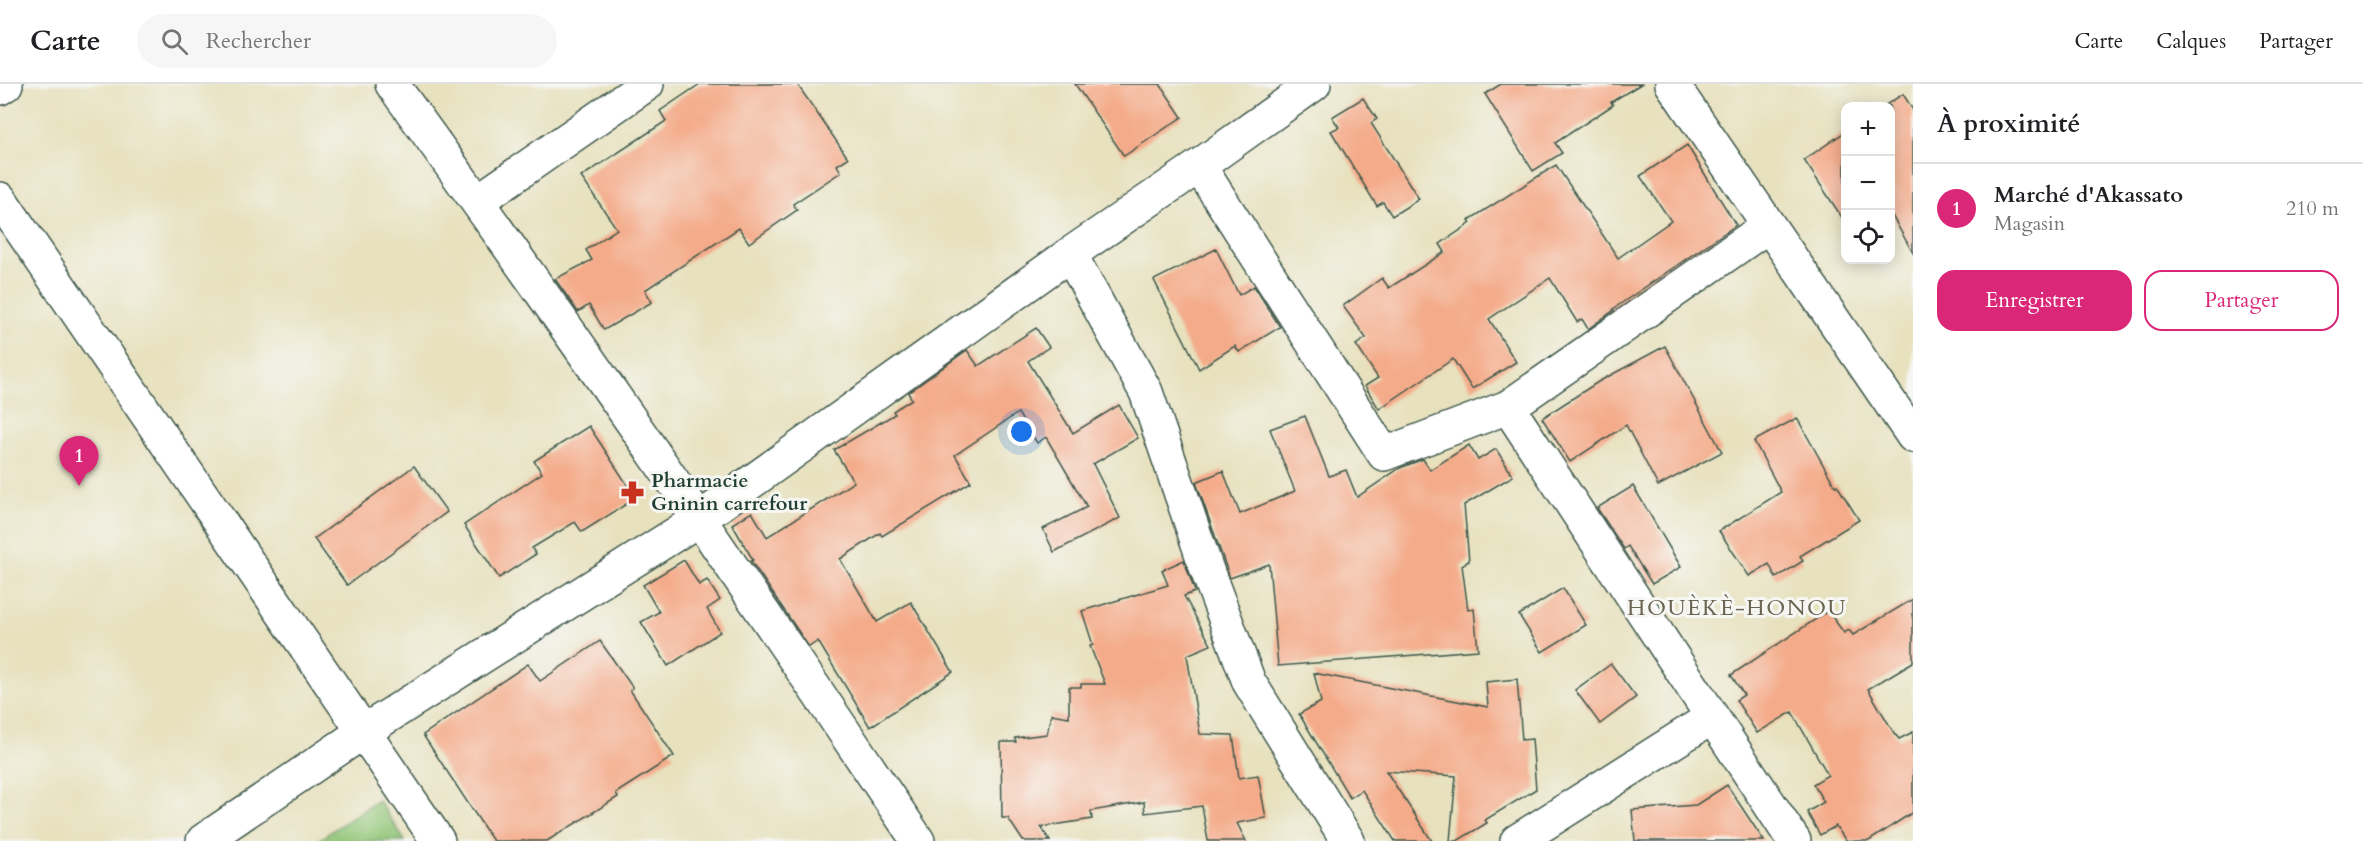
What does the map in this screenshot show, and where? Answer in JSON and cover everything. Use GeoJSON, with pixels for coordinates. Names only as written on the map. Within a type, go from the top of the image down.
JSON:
{"type":"FeatureCollection","features":[{"type":"Feature","properties":{"kind":"street"},"geometry":{"type":"LineString","coordinates":[[0,88],[6,84]]}},
{"type":"Feature","properties":{"kind":"street"},"geometry":{"type":"LineString","coordinates":[[392,84],[478,201],[700,518],[918,841]]}},
{"type":"Feature","properties":{"kind":"street"},"geometry":{"type":"LineString","coordinates":[[478,201],[646,84]]}},
{"type":"Feature","properties":{"kind":"street"},"geometry":{"type":"LineString","coordinates":[[203,841],[363,732],[700,518],[1070,254],[1314,84]]}},
{"type":"Feature","properties":{"kind":"street"},"geometry":{"type":"LineString","coordinates":[[1672,84],[1913,436]]}},
{"type":"Feature","properties":{"kind":"street"},"geometry":{"type":"LineString","coordinates":[[1199,166],[1384,454],[1508,407],[1768,226]]}},
{"type":"Feature","properties":{"kind":"street"},"geometry":{"type":"LineString","coordinates":[[0,199],[438,841]]}},
{"type":"Feature","properties":{"kind":"street"},"geometry":{"type":"LineString","coordinates":[[1070,254],[1146,392],[1208,573],[1249,682],[1348,841]]}},
{"type":"Feature","properties":{"kind":"street"},"geometry":{"type":"LineString","coordinates":[[1508,407],[1794,841]]}},
{"type":"Feature","properties":{"kind":"street"},"geometry":{"type":"LineString","coordinates":[[1518,841],[1711,718]]}},
{"type":"Feature","properties":{"kind":"green space"},"geometry":{"type":"Polygon","coordinates":[[[378,800],[405,841],[317,841],[378,800]]]}},
{"type":"Feature","properties":{"kind":"building"},"geometry":{"type":"Polygon","coordinates":[[[700,84],[797,84],[848,158],[837,165],[841,172],[793,204],[797,210],[749,243],[739,228],[645,290],[652,302],[604,330],[589,305],[578,312],[555,279],[592,260],[586,250],[617,229],[581,177],[666,121],[660,111],[700,84]]]}},
{"type":"Feature","properties":{"kind":"building"},"geometry":{"type":"Polygon","coordinates":[[[1075,84],[1160,84],[1182,117],[1124,156],[1075,84]]]}},
{"type":"Feature","properties":{"kind":"building"},"geometry":{"type":"Polygon","coordinates":[[[1501,84],[1641,84],[1611,102],[1613,105],[1555,143],[1562,153],[1533,171],[1485,94],[1501,84]]]}},
{"type":"Feature","properties":{"kind":"building"},"geometry":{"type":"Polygon","coordinates":[[[1903,94],[1913,110],[1913,253],[1895,221],[1895,102],[1890,102],[1903,94]]]}},
{"type":"Feature","properties":{"kind":"building"},"geometry":{"type":"Polygon","coordinates":[[[1363,98],[1377,119],[1371,123],[1419,199],[1392,216],[1383,202],[1377,206],[1331,131],[1339,127],[1332,117],[1363,98]]]}},
{"type":"Feature","properties":{"kind":"building"},"geometry":{"type":"Polygon","coordinates":[[[1841,135],[1841,216],[1804,160],[1841,135]]]}},
{"type":"Feature","properties":{"kind":"building"},"geometry":{"type":"Polygon","coordinates":[[[1687,145],[1736,225],[1613,309],[1588,329],[1582,319],[1577,322],[1550,278],[1489,319],[1516,362],[1472,389],[1453,359],[1379,409],[1365,386],[1378,378],[1356,345],[1366,338],[1343,306],[1382,278],[1389,288],[1445,252],[1440,244],[1471,223],[1469,220],[1556,165],[1618,258],[1671,221],[1640,176],[1687,145]]]}},
{"type":"Feature","properties":{"kind":"building"},"geometry":{"type":"Polygon","coordinates":[[[1216,249],[1239,295],[1254,286],[1280,327],[1239,352],[1235,346],[1199,369],[1154,280],[1216,249]]]}},
{"type":"Feature","properties":{"kind":"building"},"geometry":{"type":"Polygon","coordinates":[[[1036,328],[1049,347],[1028,361],[1073,433],[1119,405],[1138,438],[1093,464],[1120,518],[1054,552],[1043,529],[1087,507],[1046,437],[1037,443],[1018,413],[955,455],[971,482],[882,536],[880,533],[840,559],[877,622],[911,602],[953,672],[870,727],[818,641],[809,647],[751,561],[753,560],[732,524],[752,512],[767,537],[854,482],[834,450],[895,414],[893,411],[912,399],[908,393],[967,350],[978,366],[1036,328]]]}},
{"type":"Feature","properties":{"kind":"building"},"geometry":{"type":"Polygon","coordinates":[[[1665,346],[1722,452],[1658,486],[1626,425],[1570,462],[1542,418],[1598,382],[1665,346]]]}},
{"type":"Feature","properties":{"kind":"building"},"geometry":{"type":"Polygon","coordinates":[[[1305,416],[1329,476],[1346,470],[1357,497],[1400,468],[1423,459],[1430,470],[1469,445],[1478,460],[1496,449],[1513,476],[1464,505],[1469,561],[1462,565],[1468,610],[1474,609],[1478,650],[1278,666],[1269,564],[1230,578],[1196,482],[1223,471],[1240,514],[1295,491],[1270,429],[1305,416]]]}},
{"type":"Feature","properties":{"kind":"building"},"geometry":{"type":"Polygon","coordinates":[[[1797,418],[1835,486],[1837,485],[1859,520],[1800,556],[1803,561],[1776,578],[1769,564],[1749,576],[1719,531],[1781,492],[1754,441],[1797,418]]]}},
{"type":"Feature","properties":{"kind":"building"},"geometry":{"type":"Polygon","coordinates":[[[589,426],[636,498],[582,532],[575,522],[532,548],[536,554],[499,578],[464,525],[542,473],[534,461],[589,426]]]}},
{"type":"Feature","properties":{"kind":"building"},"geometry":{"type":"Polygon","coordinates":[[[414,466],[447,512],[347,585],[314,539],[414,466]]]}},
{"type":"Feature","properties":{"kind":"building"},"geometry":{"type":"Polygon","coordinates":[[[1633,486],[1681,567],[1652,584],[1628,546],[1624,549],[1597,508],[1633,486]]]}},
{"type":"Feature","properties":{"kind":"building"},"geometry":{"type":"Polygon","coordinates":[[[684,560],[699,585],[707,580],[720,600],[707,609],[720,632],[668,666],[641,622],[659,612],[643,585],[684,560]]]}},
{"type":"Feature","properties":{"kind":"building"},"geometry":{"type":"Polygon","coordinates":[[[1184,560],[1195,592],[1184,596],[1211,645],[1187,655],[1200,734],[1233,735],[1239,778],[1258,775],[1266,818],[1237,823],[1246,841],[1208,841],[1202,806],[1145,813],[1144,802],[1091,811],[1092,819],[1041,827],[1050,841],[1023,841],[1008,818],[1002,818],[1001,742],[1016,742],[1015,738],[1047,734],[1051,714],[1069,717],[1069,687],[1081,687],[1081,684],[1105,684],[1090,646],[1093,645],[1082,611],[1168,585],[1162,570],[1184,560]]]}},
{"type":"Feature","properties":{"kind":"building"},"geometry":{"type":"Polygon","coordinates":[[[1563,588],[1586,625],[1542,652],[1519,615],[1563,588]]]}},
{"type":"Feature","properties":{"kind":"building"},"geometry":{"type":"Polygon","coordinates":[[[1913,599],[1913,662],[1868,689],[1899,739],[1913,732],[1913,812],[1869,841],[1846,841],[1836,826],[1820,835],[1807,812],[1824,802],[1813,784],[1828,775],[1792,712],[1757,733],[1736,700],[1744,695],[1731,675],[1828,611],[1844,633],[1849,630],[1853,635],[1913,599]]]}},
{"type":"Feature","properties":{"kind":"building"},"geometry":{"type":"Polygon","coordinates":[[[600,641],[633,688],[630,690],[674,756],[616,793],[618,797],[547,841],[493,841],[423,735],[528,664],[540,681],[600,641]]]}},
{"type":"Feature","properties":{"kind":"building"},"geometry":{"type":"Polygon","coordinates":[[[1611,664],[1636,697],[1600,724],[1575,690],[1611,664]]]}},
{"type":"Feature","properties":{"kind":"building"},"geometry":{"type":"Polygon","coordinates":[[[1314,673],[1488,707],[1486,682],[1517,679],[1522,740],[1532,739],[1536,789],[1485,820],[1487,823],[1457,841],[1450,841],[1456,776],[1386,771],[1432,841],[1395,841],[1362,790],[1350,798],[1299,714],[1321,702],[1314,673]]]}},
{"type":"Feature","properties":{"kind":"building"},"geometry":{"type":"Polygon","coordinates":[[[1727,785],[1764,841],[1635,841],[1632,810],[1696,805],[1727,785]]]}},
{"type":"Feature","properties":{"kind":"place","name":"Marché d'Akassato"},"geometry":{"type":"Point","coordinates":[79,486]}},
{"type":"Feature","properties":{"kind":"place","name":"Pharmacie Gninin carrefour"},"geometry":{"type":"Point","coordinates":[633,492]}},
{"type":"Feature","properties":{"kind":"district","name":"HOUÈKÈ-HONOU"},"geometry":{"type":"Point","coordinates":[1737,607]}}]}
